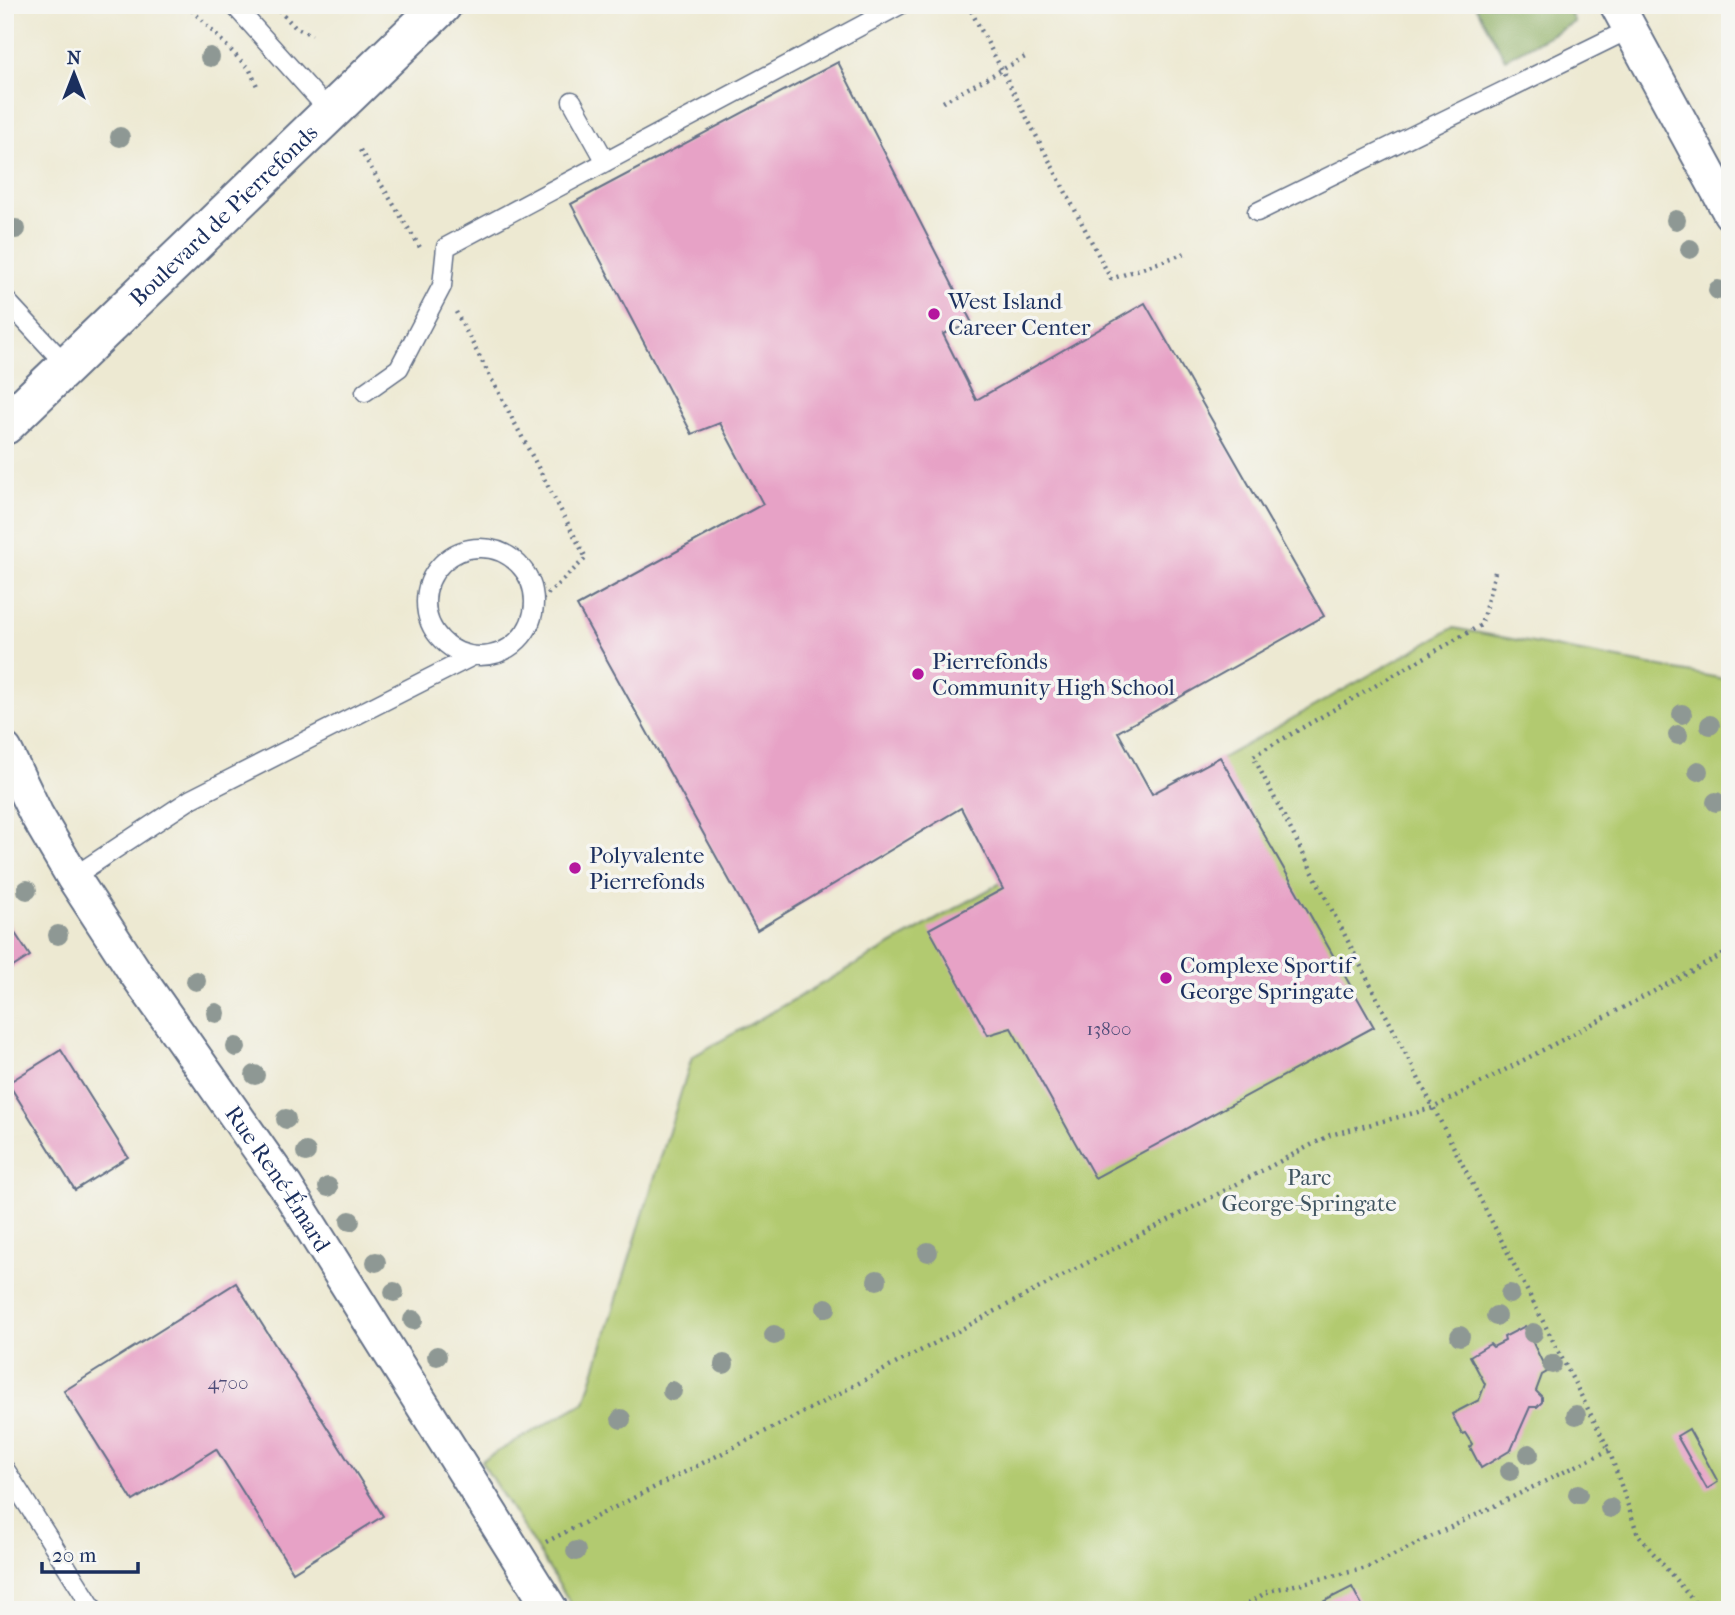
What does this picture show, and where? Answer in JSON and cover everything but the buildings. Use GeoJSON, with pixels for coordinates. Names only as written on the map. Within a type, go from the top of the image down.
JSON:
{"type":"FeatureCollection","features":[{"type":"Feature","properties":{"kind":"main road","name":"Boulevard de Pierrefonds"},"geometry":{"type":"LineString","coordinates":[[5,425],[442,5]]}},
{"type":"Feature","properties":{"kind":"street"},"geometry":{"type":"LineString","coordinates":[[1624,17],[1730,213]]}},
{"type":"Feature","properties":{"kind":"street","name":"Rue René-Émard"},"geometry":{"type":"LineString","coordinates":[[5,750],[36,814],[73,877],[135,972],[286,1187],[551,1610]]}},
{"type":"Feature","properties":{"kind":"lane"},"geometry":{"type":"LineString","coordinates":[[234,5],[331,113]]}},
{"type":"Feature","properties":{"kind":"lane"},"geometry":{"type":"LineString","coordinates":[[365,392],[399,368],[442,286],[446,247],[900,5]]}},
{"type":"Feature","properties":{"kind":"lane"},"geometry":{"type":"LineString","coordinates":[[1257,212],[1624,17]]}},
{"type":"Feature","properties":{"kind":"lane"},"geometry":{"type":"LineString","coordinates":[[572,101],[606,162]]}},
{"type":"Feature","properties":{"kind":"lane"},"geometry":{"type":"LineString","coordinates":[[5,299],[67,366]]}},
{"type":"Feature","properties":{"kind":"lane"},"geometry":{"type":"LineString","coordinates":[[477,548],[496,550],[512,558],[525,571],[533,589],[534,607],[530,624],[520,638],[507,649],[491,655],[473,656],[456,650],[442,640],[432,626],[426,609],[427,591],[433,575],[444,561],[459,551],[477,548]]}},
{"type":"Feature","properties":{"kind":"lane"},"geometry":{"type":"LineString","coordinates":[[73,877],[191,799],[473,656]]}},
{"type":"Feature","properties":{"kind":"lane"},"geometry":{"type":"LineString","coordinates":[[5,1469],[94,1610]]}},
{"type":"Feature","properties":{"kind":"path"},"geometry":{"type":"LineString","coordinates":[[187,5],[250,70],[257,86]]}},
{"type":"Feature","properties":{"kind":"path"},"geometry":{"type":"LineString","coordinates":[[274,5],[295,27],[312,35]]}},
{"type":"Feature","properties":{"kind":"path"},"geometry":{"type":"LineString","coordinates":[[968,5],[1111,279],[1186,253]]}},
{"type":"Feature","properties":{"kind":"path"},"geometry":{"type":"LineString","coordinates":[[943,103],[1027,56]]}},
{"type":"Feature","properties":{"kind":"path"},"geometry":{"type":"LineString","coordinates":[[360,150],[442,286],[586,558],[534,607]]}},
{"type":"Feature","properties":{"kind":"path"},"geometry":{"type":"LineString","coordinates":[[1495,572],[1481,625],[1253,756],[1609,1450],[1639,1535],[1701,1610]]}},
{"type":"Feature","properties":{"kind":"path"},"geometry":{"type":"LineString","coordinates":[[518,1557],[816,1405],[1329,1135],[1433,1108],[1730,951]]}},
{"type":"Feature","properties":{"kind":"path"},"geometry":{"type":"LineString","coordinates":[[1236,1610],[1269,1591],[1367,1567],[1609,1450]]}},
{"type":"Feature","properties":{"kind":"green space"},"geometry":{"type":"Polygon","coordinates":[[[1475,5],[1566,5],[1575,22],[1505,59],[1475,5]]]}},
{"type":"Feature","properties":{"kind":"green space","name":"Parc George-Springate"},"geometry":{"type":"Polygon","coordinates":[[[1453,628],[1730,680],[1730,1610],[575,1610],[481,1461],[585,1402],[692,1057],[1453,628]]]}},
{"type":"Feature","properties":{"kind":"place","name":"West Island Career Center"},"geometry":{"type":"Point","coordinates":[934,314]}},
{"type":"Feature","properties":{"kind":"place","name":"Pierrefonds Community High School"},"geometry":{"type":"Point","coordinates":[918,674]}},
{"type":"Feature","properties":{"kind":"place","name":"Polyvalente Pierrefonds"},"geometry":{"type":"Point","coordinates":[575,868]}},
{"type":"Feature","properties":{"kind":"place","name":"Complexe Sportif George Springate"},"geometry":{"type":"Point","coordinates":[1166,978]}}]}
